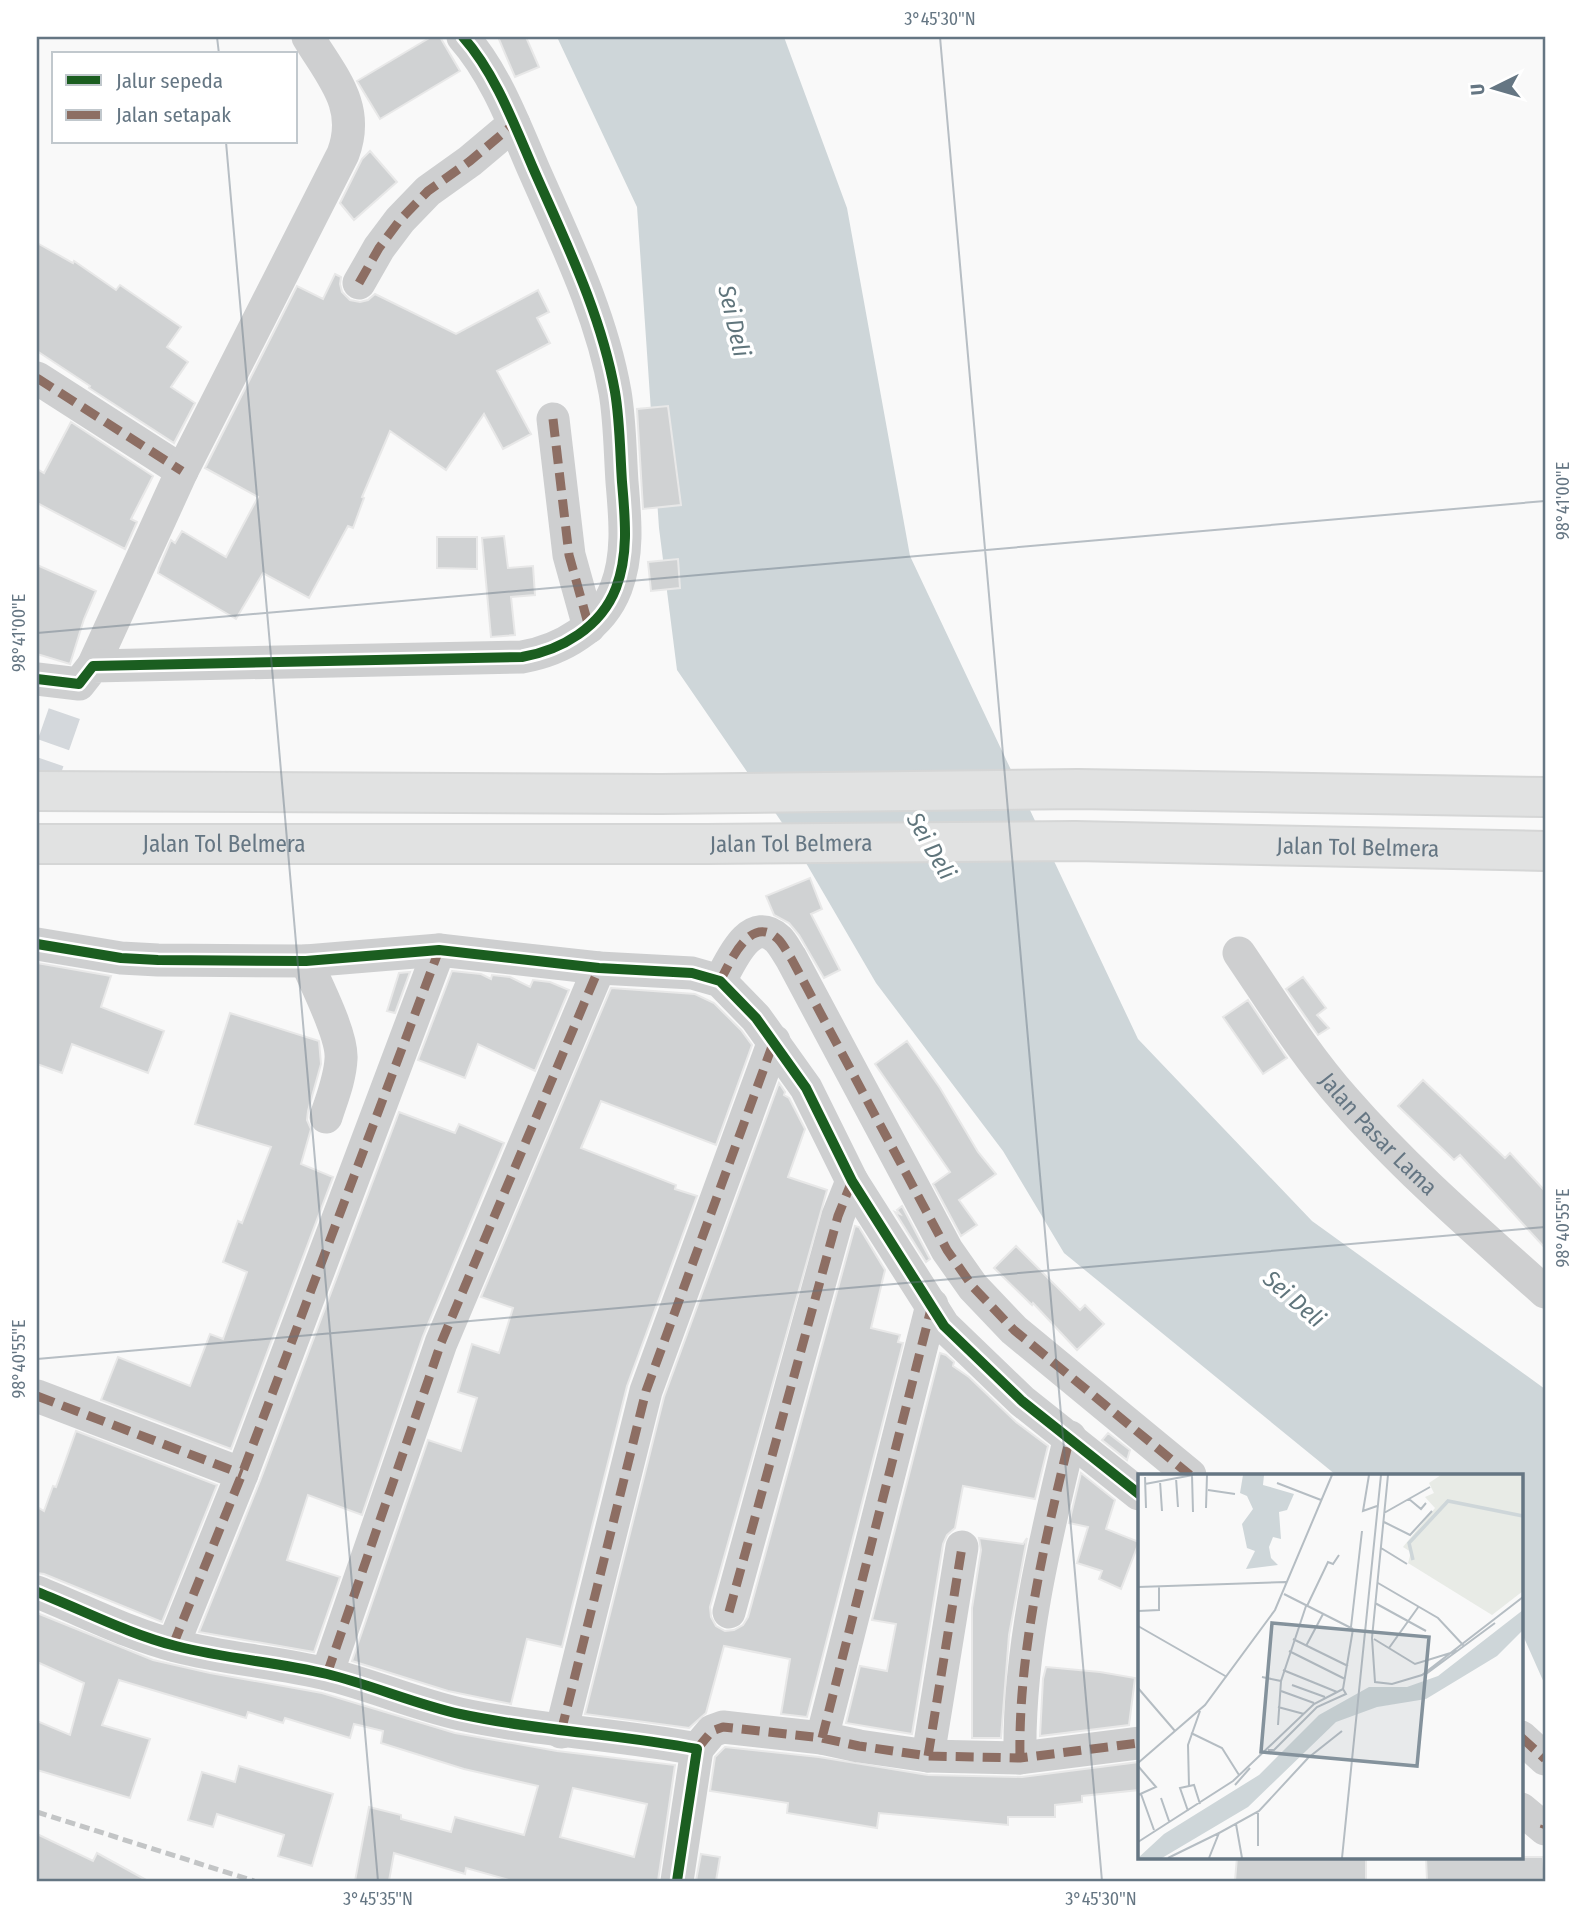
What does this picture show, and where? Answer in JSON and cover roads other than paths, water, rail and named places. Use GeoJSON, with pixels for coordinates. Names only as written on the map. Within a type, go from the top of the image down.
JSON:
{"type":"FeatureCollection","features":[{"type":"Feature","properties":{"kind":"highway"},"geometry":{"type":"LineString","coordinates":[[37,791],[661,794],[1077,789],[1545,797]]}},
{"type":"Feature","properties":{"kind":"highway","name":"Jalan Tol Belmera"},"geometry":{"type":"LineString","coordinates":[[37,844],[706,845],[1075,841],[1545,851]]}},
{"type":"Feature","properties":{"kind":"street"},"geometry":{"type":"LineString","coordinates":[[80,685],[182,471],[350,136],[347,106],[308,37]]}},
{"type":"Feature","properties":{"kind":"street"},"geometry":{"type":"LineString","coordinates":[[37,679],[80,685],[522,657],[552,650],[589,627],[609,601],[616,587],[625,546],[615,392],[591,300],[514,124],[487,71],[465,38]]}},
{"type":"Feature","properties":{"kind":"street"},"geometry":{"type":"LineString","coordinates":[[359,283],[379,248],[400,220],[428,191],[470,161],[514,124]]}},
{"type":"Feature","properties":{"kind":"street"},"geometry":{"type":"LineString","coordinates":[[37,378],[182,471]]}},
{"type":"Feature","properties":{"kind":"street"},"geometry":{"type":"LineString","coordinates":[[552,419],[569,555],[589,627]]}},
{"type":"Feature","properties":{"kind":"street"},"geometry":{"type":"LineString","coordinates":[[720,981],[747,937],[768,933],[778,939],[791,958],[947,1250],[973,1287],[1014,1330],[1189,1474]]}},
{"type":"Feature","properties":{"kind":"street"},"geometry":{"type":"LineString","coordinates":[[37,944],[121,958],[306,961],[439,950],[599,968],[692,973],[720,981],[740,999],[774,1041],[806,1088],[852,1181],[944,1326],[1022,1401],[1138,1493]]}},
{"type":"Feature","properties":{"kind":"street"},"geometry":{"type":"LineString","coordinates":[[173,1645],[242,1474],[439,950]]}},
{"type":"Feature","properties":{"kind":"street","name":"Jalan Pasar Lama"},"geometry":{"type":"LineString","coordinates":[[1239,953],[1316,1065],[1345,1100],[1451,1209],[1545,1292]]}},
{"type":"Feature","properties":{"kind":"street"},"geometry":{"type":"LineString","coordinates":[[306,961],[342,1056],[340,1074],[326,1117]]}},
{"type":"Feature","properties":{"kind":"street"},"geometry":{"type":"LineString","coordinates":[[327,1674],[441,1343],[599,968]]}},
{"type":"Feature","properties":{"kind":"street"},"geometry":{"type":"LineString","coordinates":[[561,1732],[646,1391],[774,1041]]}},
{"type":"Feature","properties":{"kind":"street"},"geometry":{"type":"LineString","coordinates":[[729,1612],[838,1216],[852,1181]]}},
{"type":"Feature","properties":{"kind":"street"},"geometry":{"type":"LineString","coordinates":[[822,1738],[932,1306]]}},
{"type":"Feature","properties":{"kind":"street"},"geometry":{"type":"LineString","coordinates":[[37,1396],[242,1474]]}},
{"type":"Feature","properties":{"kind":"street"},"geometry":{"type":"LineString","coordinates":[[1020,1758],[1019,1724],[1023,1686],[1044,1541],[1070,1437]]}},
{"type":"Feature","properties":{"kind":"street"},"geometry":{"type":"LineString","coordinates":[[928,1756],[962,1546]]}},
{"type":"Feature","properties":{"kind":"street"},"geometry":{"type":"LineString","coordinates":[[37,1592],[131,1632],[223,1658],[327,1674],[459,1714],[561,1732],[641,1738],[697,1749]]}},
{"type":"Feature","properties":{"kind":"street"},"geometry":{"type":"LineString","coordinates":[[678,1869],[697,1749],[712,1731],[723,1727],[822,1738],[928,1756],[1020,1758],[1138,1743]]}},
{"type":"Feature","properties":{"kind":"street"},"geometry":{"type":"LineString","coordinates":[[1522,1738],[1545,1759]]}},
{"type":"Feature","properties":{"kind":"street"},"geometry":{"type":"LineString","coordinates":[[1522,1810],[1545,1828]]}},
{"type":"Feature","properties":{"kind":"water","name":"Sei Deli"},"geometry":{"type":"Polygon","coordinates":[[[557,37],[784,37],[847,208],[910,556],[1138,1039],[1312,1221],[1545,1389],[1545,1685],[1522,1633],[1522,1474],[1335,1474],[1064,1253],[1003,1151],[876,983],[785,827],[677,670],[659,528],[637,207],[557,37]]]}},
{"type":"Feature","properties":{"kind":"tunnel"},"geometry":{"type":"LineString","coordinates":[[37,792],[67,706]]}},
{"type":"Feature","properties":{"kind":"railway"},"geometry":{"type":"LineString","coordinates":[[37,1812],[254,1881]]}}]}
